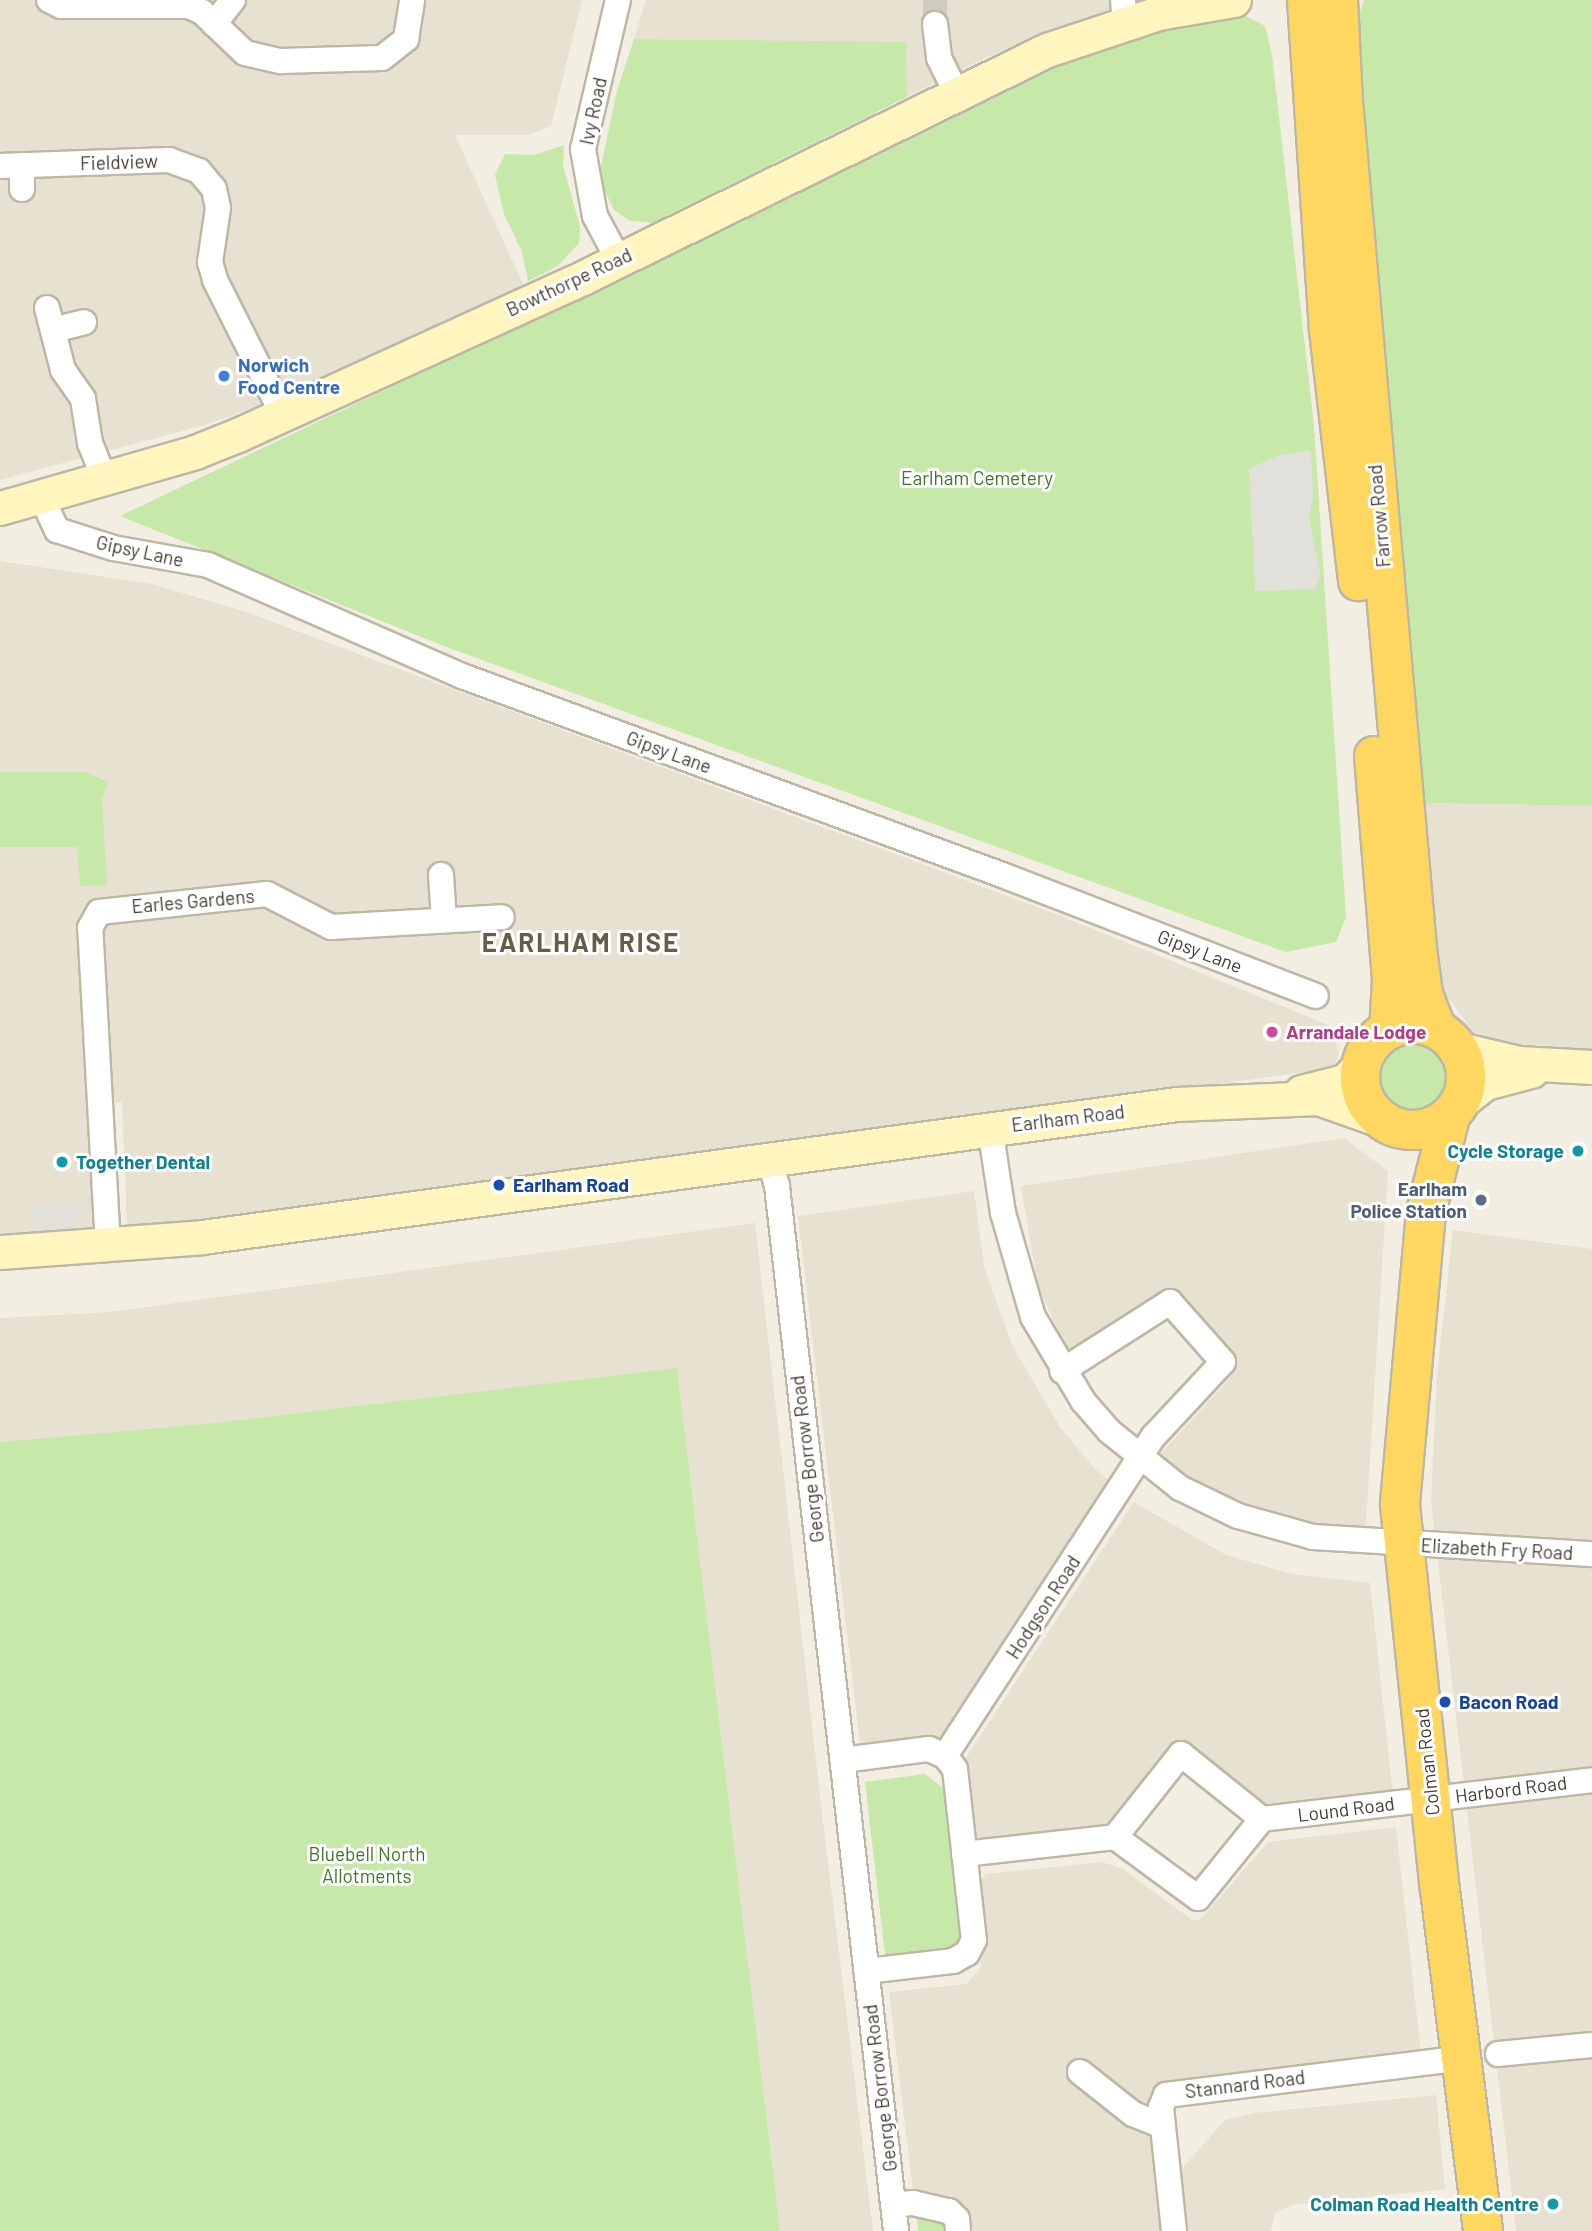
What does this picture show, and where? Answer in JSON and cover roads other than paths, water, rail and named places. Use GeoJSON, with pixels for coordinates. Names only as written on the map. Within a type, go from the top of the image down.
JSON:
{"type":"FeatureCollection","features":[{"type":"Feature","properties":{"kind":"highway","name":"Farrow Road"},"geometry":{"type":"LineString","coordinates":[[1307,0],[1329,330],[1359,584],[1388,921],[1389,1030]]}},
{"type":"Feature","properties":{"kind":"highway","name":"Farrow Road"},"geometry":{"type":"LineString","coordinates":[[1338,0],[1343,101],[1418,949],[1423,994],[1447,1039]]}},
{"type":"Feature","properties":{"kind":"highway"},"geometry":{"type":"LineString","coordinates":[[1362,1063],[1370,1047],[1389,1030],[1420,1024],[1447,1039]]}},
{"type":"Feature","properties":{"kind":"highway","name":"Colman Road"},"geometry":{"type":"LineString","coordinates":[[1447,1039],[1465,1081],[1426,1212],[1404,1425],[1402,1545],[1431,1798],[1480,2056],[1483,2231]]}},
{"type":"Feature","properties":{"kind":"highway","name":"Colman Road"},"geometry":{"type":"LineString","coordinates":[[1362,1063],[1361,1084],[1368,1105],[1390,1124],[1410,1162],[1416,1292]]}},
{"type":"Feature","properties":{"kind":"highway"},"geometry":{"type":"LineString","coordinates":[[1390,1124],[1434,1127],[1456,1109]]}},
{"type":"Feature","properties":{"kind":"main road","name":"Bowthorpe Road"},"geometry":{"type":"LineString","coordinates":[[0,508],[195,452],[282,415],[618,259],[1124,11],[1234,0]]}},
{"type":"Feature","properties":{"kind":"main road"},"geometry":{"type":"LineString","coordinates":[[1447,1039],[1550,1067],[1592,1068]]}},
{"type":"Feature","properties":{"kind":"main road","name":"Earlham Road"},"geometry":{"type":"LineString","coordinates":[[1279,1097],[1345,1080],[1362,1063]]}},
{"type":"Feature","properties":{"kind":"main road"},"geometry":{"type":"LineString","coordinates":[[1456,1109],[1485,1083],[1550,1067]]}},
{"type":"Feature","properties":{"kind":"main road","name":"Earlham Road"},"geometry":{"type":"LineString","coordinates":[[0,1252],[108,1246],[1177,1104],[1279,1097],[1318,1098],[1390,1124]]}},
{"type":"Feature","properties":{"kind":"street"},"geometry":{"type":"LineString","coordinates":[[49,0],[61,6],[189,6],[214,24],[245,53],[263,60],[368,61],[396,51],[406,39],[412,0]]}},
{"type":"Feature","properties":{"kind":"street"},"geometry":{"type":"LineString","coordinates":[[214,24],[233,0]]}},
{"type":"Feature","properties":{"kind":"street","name":"Ivy Road"},"geometry":{"type":"LineString","coordinates":[[618,0],[583,149],[595,216],[618,259]]}},
{"type":"Feature","properties":{"kind":"street"},"geometry":{"type":"LineString","coordinates":[[935,24],[939,58],[957,94]]}},
{"type":"Feature","properties":{"kind":"street","name":"Fieldview"},"geometry":{"type":"LineString","coordinates":[[15,173],[169,160],[199,171],[214,189],[218,208],[210,262],[215,280],[282,415]]}},
{"type":"Feature","properties":{"kind":"street"},"geometry":{"type":"LineString","coordinates":[[84,323],[50,319],[63,370],[83,399],[90,443],[104,478]]}},
{"type":"Feature","properties":{"kind":"street","name":"Gipsy Lane"},"geometry":{"type":"LineString","coordinates":[[41,496],[57,530],[113,548],[208,565],[462,677],[1005,876],[1316,996]]}},
{"type":"Feature","properties":{"kind":"street"},"geometry":{"type":"LineString","coordinates":[[442,875],[444,920]]}},
{"type":"Feature","properties":{"kind":"street","name":"Earles Gardens"},"geometry":{"type":"LineString","coordinates":[[108,1246],[90,928],[99,912],[267,894],[331,927],[502,917]]}},
{"type":"Feature","properties":{"kind":"street","name":"Elizabeth Fry Road"},"geometry":{"type":"LineString","coordinates":[[990,1128],[1015,1266],[1033,1317],[1062,1371],[1109,1431],[1180,1488],[1238,1516],[1313,1537],[1402,1545],[1592,1554]]}},
{"type":"Feature","properties":{"kind":"street","name":"George Borrow Road"},"geometry":{"type":"LineString","coordinates":[[769,1158],[777,1186],[896,2231]]}},
{"type":"Feature","properties":{"kind":"street","name":"Hodgson Road"},"geometry":{"type":"LineString","coordinates":[[945,1756],[1141,1457],[1223,1362],[1170,1302],[1062,1371]]}},
{"type":"Feature","properties":{"kind":"street"},"geometry":{"type":"LineString","coordinates":[[843,1760],[929,1749],[945,1756],[955,1769],[974,1940],[967,1953],[953,1961],[867,1971]]}},
{"type":"Feature","properties":{"kind":"street"},"geometry":{"type":"LineString","coordinates":[[964,1854],[1115,1837],[1198,1898],[1262,1819],[1181,1754],[1115,1837]]}},
{"type":"Feature","properties":{"kind":"street","name":"Harbord Road"},"geometry":{"type":"LineString","coordinates":[[1431,1798],[1592,1780]]}},
{"type":"Feature","properties":{"kind":"street","name":"Lound Road"},"geometry":{"type":"LineString","coordinates":[[1262,1819],[1431,1798]]}},
{"type":"Feature","properties":{"kind":"street"},"geometry":{"type":"LineString","coordinates":[[1480,2056],[1592,2045]]}},
{"type":"Feature","properties":{"kind":"street","name":"Stannard Road"},"geometry":{"type":"LineString","coordinates":[[1174,2231],[1163,2126],[1166,2095],[1178,2091],[1480,2056]]}},
{"type":"Feature","properties":{"kind":"street"},"geometry":{"type":"LineString","coordinates":[[1080,2072],[1133,2114],[1163,2126]]}},
{"type":"Feature","properties":{"kind":"street"},"geometry":{"type":"LineString","coordinates":[[893,2205],[913,2203],[949,2211],[957,2219],[958,2231]]}},
{"type":"Feature","properties":{"kind":"tunnel"},"geometry":{"type":"LineString","coordinates":[[935,0],[935,24]]}},
{"type":"Feature","properties":{"kind":"place","name":"Norwich Food Centre"},"geometry":{"type":"Point","coordinates":[224,376]}},
{"type":"Feature","properties":{"kind":"place","name":"Arrandale Lodge"},"geometry":{"type":"Point","coordinates":[1272,1032]}},
{"type":"Feature","properties":{"kind":"place","name":"Cycle Storage"},"geometry":{"type":"Point","coordinates":[1578,1151]}},
{"type":"Feature","properties":{"kind":"place","name":"Together Dental"},"geometry":{"type":"Point","coordinates":[62,1162]}},
{"type":"Feature","properties":{"kind":"place","name":"Earlham Road"},"geometry":{"type":"Point","coordinates":[499,1185]}},
{"type":"Feature","properties":{"kind":"place","name":"Earlham Police Station"},"geometry":{"type":"Point","coordinates":[1481,1200]}},
{"type":"Feature","properties":{"kind":"place","name":"Bacon Road"},"geometry":{"type":"Point","coordinates":[1445,1702]}},
{"type":"Feature","properties":{"kind":"place","name":"Colman Road Health Centre"},"geometry":{"type":"Point","coordinates":[1553,2204]}},
{"type":"Feature","properties":{"kind":"district","name":"EARLHAM RISE"},"geometry":{"type":"Point","coordinates":[581,942]}},
{"type":"Feature","properties":{"kind":"park label","name":"Earlham Cemetery"},"geometry":{"type":"Point","coordinates":[977,478]}},
{"type":"Feature","properties":{"kind":"park label","name":"Bluebell North Allotments"},"geometry":{"type":"Point","coordinates":[367,1865]}}]}
